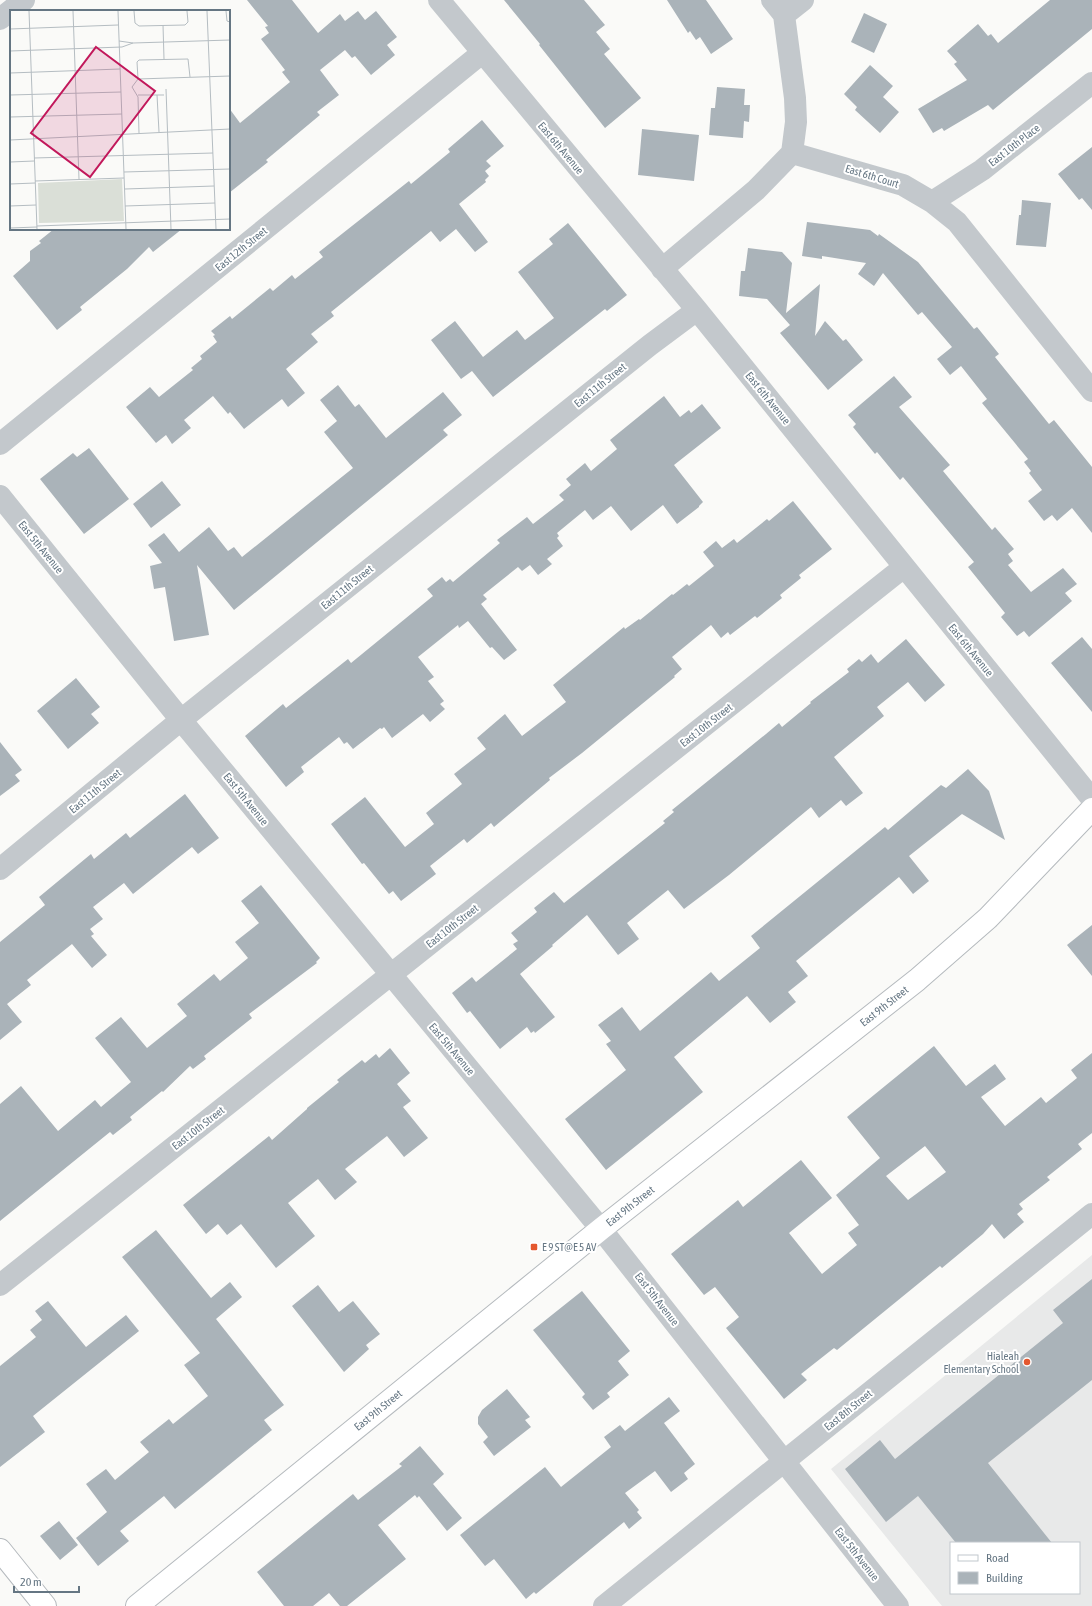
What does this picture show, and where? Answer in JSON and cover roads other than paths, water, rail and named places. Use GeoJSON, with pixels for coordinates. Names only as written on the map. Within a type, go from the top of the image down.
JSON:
{"type":"FeatureCollection","features":[{"type":"Feature","properties":{"kind":"main road","name":"East 9th Street"},"geometry":{"type":"LineString","coordinates":[[137,1606],[601,1228],[917,980],[988,918],[1092,809]]}},
{"type":"Feature","properties":{"kind":"main road"},"geometry":{"type":"LineString","coordinates":[[0,1550],[45,1606]]}},
{"type":"Feature","properties":{"kind":"street"},"geometry":{"type":"LineString","coordinates":[[11,10],[24,0]]}},
{"type":"Feature","properties":{"kind":"street","name":"East 6th Avenue"},"geometry":{"type":"LineString","coordinates":[[439,0],[697,310],[1092,799]]}},
{"type":"Feature","properties":{"kind":"street"},"geometry":{"type":"LineString","coordinates":[[662,269],[756,190],[792,152],[796,122],[795,98],[778,8],[803,0]]}},
{"type":"Feature","properties":{"kind":"street"},"geometry":{"type":"LineString","coordinates":[[0,19],[10,11]]}},
{"type":"Feature","properties":{"kind":"street","name":"East 12th Street"},"geometry":{"type":"LineString","coordinates":[[0,444],[482,53]]}},
{"type":"Feature","properties":{"kind":"street","name":"East 10th Place"},"geometry":{"type":"LineString","coordinates":[[932,202],[982,170],[1092,83]]}},
{"type":"Feature","properties":{"kind":"street","name":"East 6th Court"},"geometry":{"type":"LineString","coordinates":[[792,152],[903,185],[932,202],[957,222],[1092,391]]}},
{"type":"Feature","properties":{"kind":"street","name":"East 11th Street"},"geometry":{"type":"LineString","coordinates":[[0,868],[181,720],[643,350],[697,310]]}},
{"type":"Feature","properties":{"kind":"street","name":"East 5th Avenue"},"geometry":{"type":"LineString","coordinates":[[0,496],[181,720],[601,1228],[898,1606]]}},
{"type":"Feature","properties":{"kind":"street","name":"East 10th Street"},"geometry":{"type":"LineString","coordinates":[[0,1285],[904,567]]}},
{"type":"Feature","properties":{"kind":"street","name":"East 8th Street"},"geometry":{"type":"LineString","coordinates":[[604,1606],[1092,1214]]}},
{"type":"Feature","properties":{"kind":"place","name":"E 9 ST@E 5 AV"},"geometry":{"type":"Point","coordinates":[534,1247]}},
{"type":"Feature","properties":{"kind":"place","name":"Hialeah Elementary School"},"geometry":{"type":"Point","coordinates":[1027,1362]}}]}
